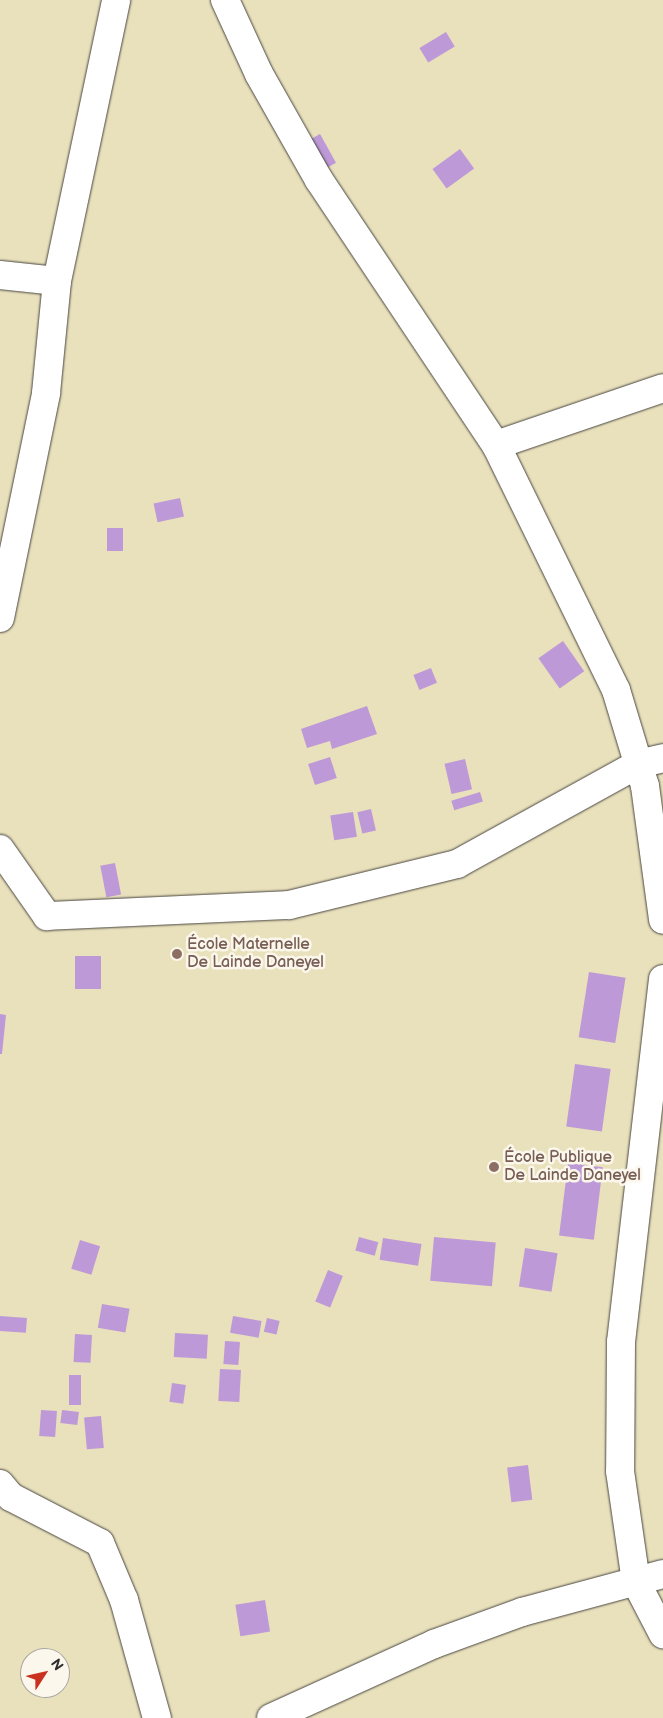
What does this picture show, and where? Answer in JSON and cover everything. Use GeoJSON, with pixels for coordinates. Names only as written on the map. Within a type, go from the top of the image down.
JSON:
{"type":"FeatureCollection","features":[{"type":"Feature","properties":{"kind":"street"},"geometry":{"type":"LineString","coordinates":[[0,618],[46,394],[57,281],[116,0]]}},
{"type":"Feature","properties":{"kind":"street"},"geometry":{"type":"LineString","coordinates":[[225,0],[259,74],[320,180],[496,445],[651,761],[663,920]]}},
{"type":"Feature","properties":{"kind":"street"},"geometry":{"type":"LineString","coordinates":[[0,274],[57,281]]}},
{"type":"Feature","properties":{"kind":"street"},"geometry":{"type":"LineString","coordinates":[[496,445],[663,388]]}},
{"type":"Feature","properties":{"kind":"street"},"geometry":{"type":"LineString","coordinates":[[0,850],[47,916],[289,905],[457,864],[651,761]]}},
{"type":"Feature","properties":{"kind":"street"},"geometry":{"type":"LineString","coordinates":[[663,979],[620,1342],[620,1471],[636,1582],[663,1634]]}},
{"type":"Feature","properties":{"kind":"street"},"geometry":{"type":"LineString","coordinates":[[4,1496],[100,1543],[124,1600],[157,1718]]}},
{"type":"Feature","properties":{"kind":"street"},"geometry":{"type":"LineString","coordinates":[[271,1718],[434,1644],[522,1612],[663,1574]]}},
{"type":"Feature","properties":{"kind":"building"},"geometry":{"type":"Polygon","coordinates":[[[446,32],[455,47],[428,63],[419,48],[446,32]]]}},
{"type":"Feature","properties":{"kind":"building"},"geometry":{"type":"Polygon","coordinates":[[[320,134],[336,163],[320,172],[304,143],[320,134]]]}},
{"type":"Feature","properties":{"kind":"building"},"geometry":{"type":"Polygon","coordinates":[[[460,149],[474,168],[447,188],[432,169],[460,149]]]}},
{"type":"Feature","properties":{"kind":"building"},"geometry":{"type":"Polygon","coordinates":[[[180,498],[184,517],[158,522],[154,504],[180,498]]]}},
{"type":"Feature","properties":{"kind":"building"},"geometry":{"type":"Polygon","coordinates":[[[107,528],[123,528],[123,551],[107,551],[107,528]]]}},
{"type":"Feature","properties":{"kind":"building"},"geometry":{"type":"Polygon","coordinates":[[[563,641],[584,671],[560,689],[538,658],[563,641]]]}},
{"type":"Feature","properties":{"kind":"building"},"geometry":{"type":"Polygon","coordinates":[[[431,668],[437,683],[419,690],[413,675],[431,668]]]}},
{"type":"Feature","properties":{"kind":"building"},"geometry":{"type":"Polygon","coordinates":[[[367,706],[377,734],[332,749],[330,741],[307,748],[301,729],[367,706]]]}},
{"type":"Feature","properties":{"kind":"building"},"geometry":{"type":"Polygon","coordinates":[[[330,757],[337,778],[315,785],[308,764],[330,757]]]}},
{"type":"Feature","properties":{"kind":"building"},"geometry":{"type":"Polygon","coordinates":[[[465,759],[472,789],[452,794],[445,764],[465,759]]]}},
{"type":"Feature","properties":{"kind":"building"},"geometry":{"type":"Polygon","coordinates":[[[480,792],[483,802],[454,810],[451,801],[480,792]]]}},
{"type":"Feature","properties":{"kind":"building"},"geometry":{"type":"Polygon","coordinates":[[[371,809],[376,830],[362,834],[357,812],[371,809]]]}},
{"type":"Feature","properties":{"kind":"building"},"geometry":{"type":"Polygon","coordinates":[[[353,812],[357,837],[334,840],[330,816],[353,812]]]}},
{"type":"Feature","properties":{"kind":"building"},"geometry":{"type":"Polygon","coordinates":[[[115,863],[121,894],[106,897],[100,866],[115,863]]]}},
{"type":"Feature","properties":{"kind":"building"},"geometry":{"type":"Polygon","coordinates":[[[75,956],[101,956],[101,989],[75,989],[75,956]]]}},
{"type":"Feature","properties":{"kind":"building"},"geometry":{"type":"Polygon","coordinates":[[[589,972],[626,978],[615,1043],[579,1037],[589,972]]]}},
{"type":"Feature","properties":{"kind":"building"},"geometry":{"type":"Polygon","coordinates":[[[0,1014],[6,1015],[2,1054],[0,1054],[0,1014]]]}},
{"type":"Feature","properties":{"kind":"building"},"geometry":{"type":"Polygon","coordinates":[[[575,1064],[611,1069],[602,1131],[566,1126],[575,1064]]]}},
{"type":"Feature","properties":{"kind":"building"},"geometry":{"type":"Polygon","coordinates":[[[568,1163],[603,1167],[594,1240],[559,1235],[568,1163]]]}},
{"type":"Feature","properties":{"kind":"building"},"geometry":{"type":"Polygon","coordinates":[[[359,1237],[378,1242],[375,1256],[355,1251],[359,1237]]]}},
{"type":"Feature","properties":{"kind":"building"},"geometry":{"type":"Polygon","coordinates":[[[434,1237],[496,1242],[492,1286],[430,1281],[434,1237]]]}},
{"type":"Feature","properties":{"kind":"building"},"geometry":{"type":"Polygon","coordinates":[[[383,1238],[422,1244],[418,1266],[380,1260],[383,1238]]]}},
{"type":"Feature","properties":{"kind":"building"},"geometry":{"type":"Polygon","coordinates":[[[80,1240],[100,1246],[91,1275],[71,1269],[80,1240]]]}},
{"type":"Feature","properties":{"kind":"building"},"geometry":{"type":"Polygon","coordinates":[[[525,1248],[558,1253],[551,1292],[519,1287],[525,1248]]]}},
{"type":"Feature","properties":{"kind":"building"},"geometry":{"type":"Polygon","coordinates":[[[328,1270],[343,1276],[330,1308],[315,1302],[328,1270]]]}},
{"type":"Feature","properties":{"kind":"building"},"geometry":{"type":"Polygon","coordinates":[[[102,1304],[130,1309],[125,1332],[98,1328],[102,1304]]]}},
{"type":"Feature","properties":{"kind":"building"},"geometry":{"type":"Polygon","coordinates":[[[0,1316],[27,1318],[26,1333],[0,1331],[0,1316]]]}},
{"type":"Feature","properties":{"kind":"building"},"geometry":{"type":"Polygon","coordinates":[[[233,1316],[262,1321],[259,1338],[230,1333],[233,1316]]]}},
{"type":"Feature","properties":{"kind":"building"},"geometry":{"type":"Polygon","coordinates":[[[267,1318],[280,1321],[277,1335],[264,1332],[267,1318]]]}},
{"type":"Feature","properties":{"kind":"building"},"geometry":{"type":"Polygon","coordinates":[[[175,1333],[208,1335],[207,1359],[174,1357],[175,1333]]]}},
{"type":"Feature","properties":{"kind":"building"},"geometry":{"type":"Polygon","coordinates":[[[75,1334],[92,1335],[91,1363],[74,1362],[75,1334]]]}},
{"type":"Feature","properties":{"kind":"building"},"geometry":{"type":"Polygon","coordinates":[[[225,1341],[240,1342],[238,1365],[223,1364],[225,1341]]]}},
{"type":"Feature","properties":{"kind":"building"},"geometry":{"type":"Polygon","coordinates":[[[220,1369],[241,1370],[239,1402],[218,1401],[220,1369]]]}},
{"type":"Feature","properties":{"kind":"building"},"geometry":{"type":"Polygon","coordinates":[[[69,1375],[81,1375],[81,1405],[69,1405],[69,1375]]]}},
{"type":"Feature","properties":{"kind":"building"},"geometry":{"type":"Polygon","coordinates":[[[172,1383],[186,1385],[183,1404],[169,1402],[172,1383]]]}},
{"type":"Feature","properties":{"kind":"building"},"geometry":{"type":"Polygon","coordinates":[[[41,1410],[57,1411],[55,1437],[39,1436],[41,1410]]]}},
{"type":"Feature","properties":{"kind":"building"},"geometry":{"type":"Polygon","coordinates":[[[62,1410],[79,1412],[77,1425],[60,1423],[62,1410]]]}},
{"type":"Feature","properties":{"kind":"building"},"geometry":{"type":"Polygon","coordinates":[[[101,1416],[104,1448],[87,1449],[84,1417],[101,1416]]]}},
{"type":"Feature","properties":{"kind":"building"},"geometry":{"type":"Polygon","coordinates":[[[528,1465],[532,1500],[511,1502],[507,1468],[528,1465]]]}},
{"type":"Feature","properties":{"kind":"building"},"geometry":{"type":"Polygon","coordinates":[[[265,1600],[270,1632],[240,1636],[235,1605],[265,1600]]]}},
{"type":"Feature","properties":{"kind":"place","name":"École Maternelle De Lainde Daneyel"},"geometry":{"type":"Point","coordinates":[177,954]}},
{"type":"Feature","properties":{"kind":"place","name":"École Publique De Lainde Daneyel"},"geometry":{"type":"Point","coordinates":[494,1167]}}]}
